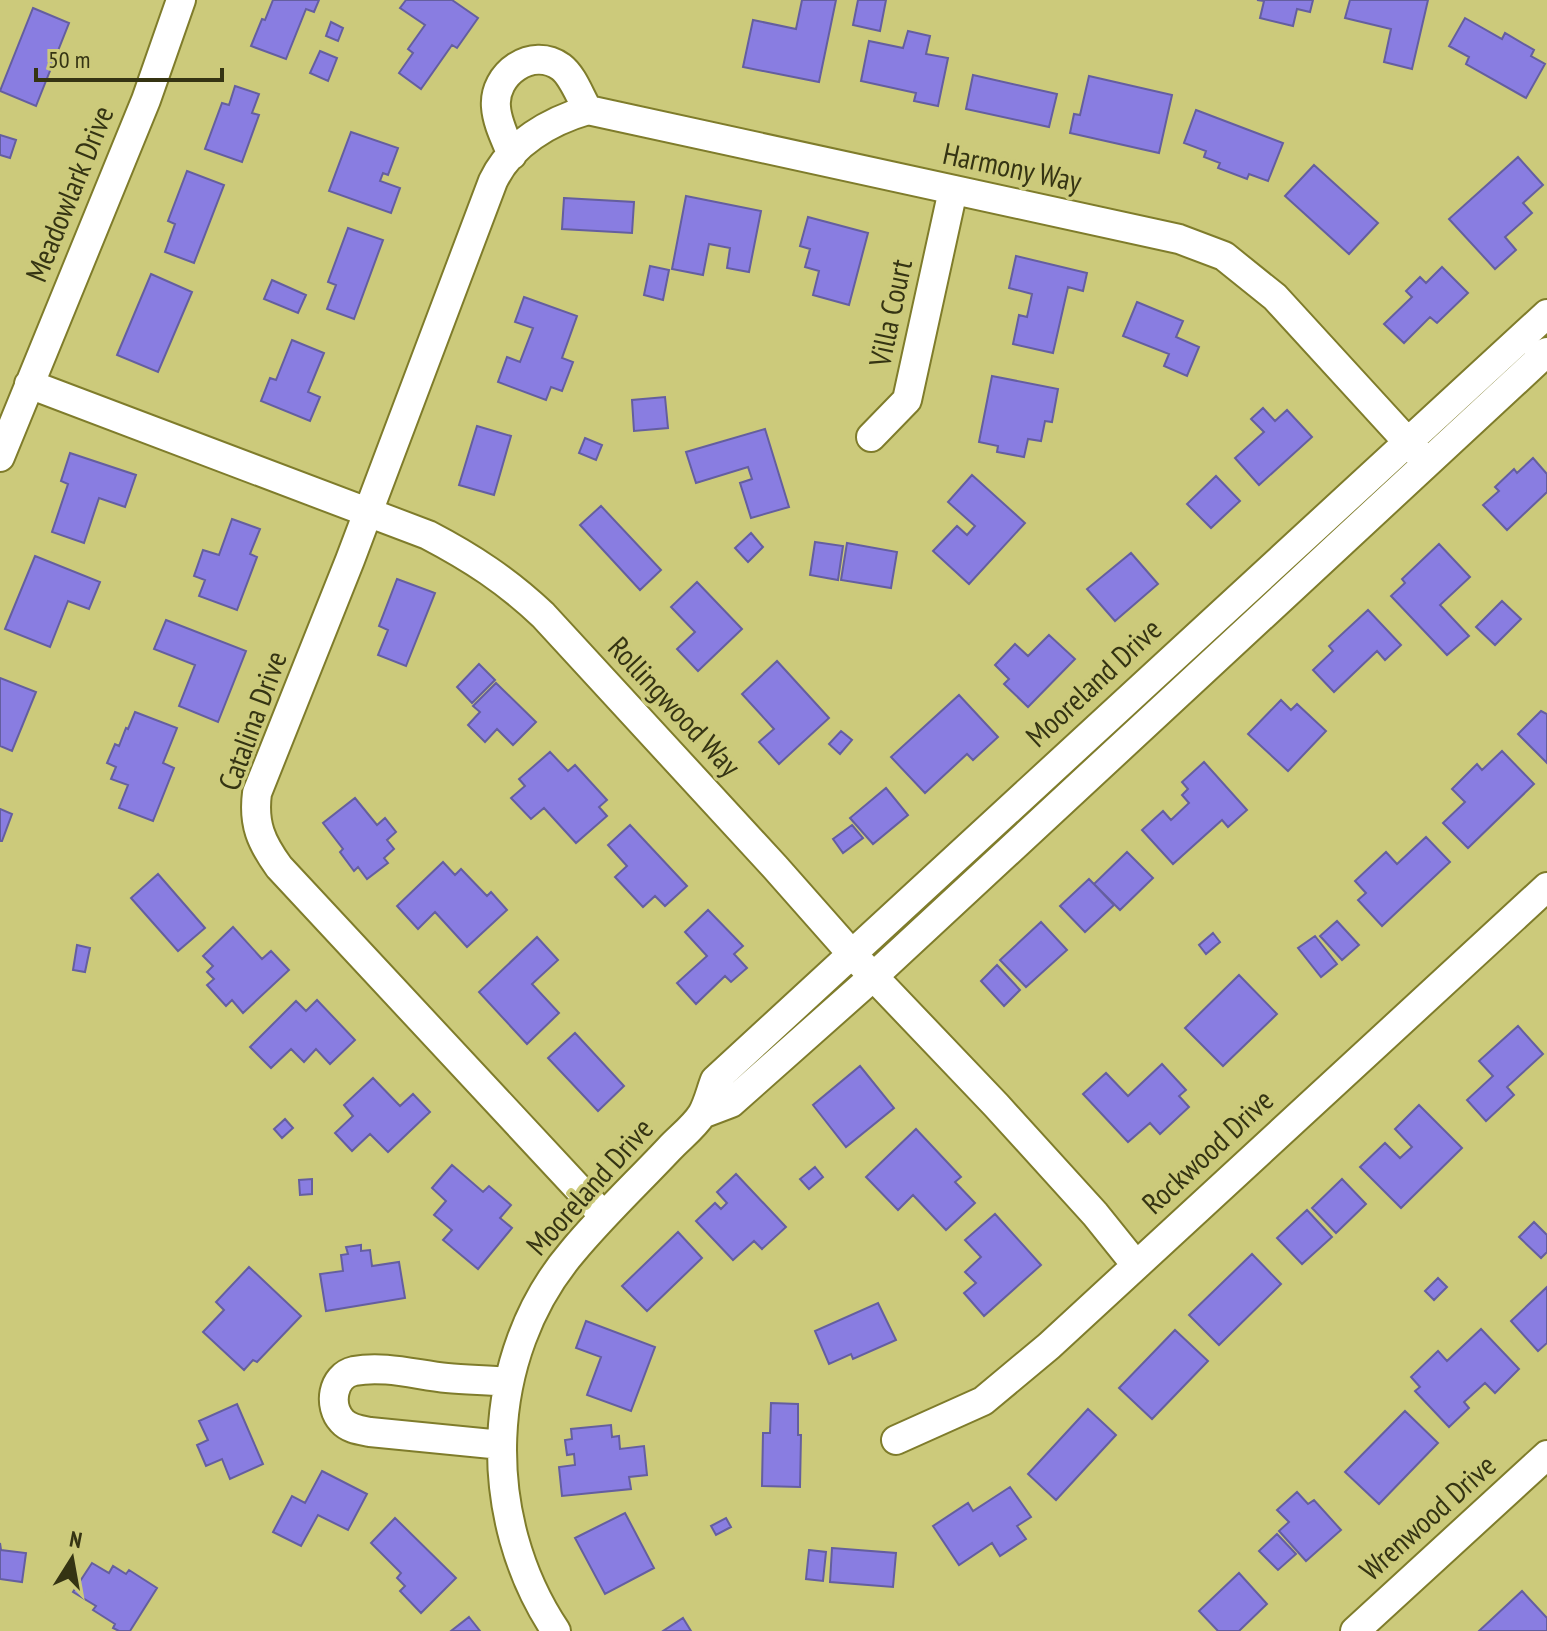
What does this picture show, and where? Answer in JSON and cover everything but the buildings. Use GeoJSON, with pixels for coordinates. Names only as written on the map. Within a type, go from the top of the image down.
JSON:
{"type":"FeatureCollection","features":[{"type":"Feature","properties":{"kind":"street","name":"Meadowlark Drive"},"geometry":{"type":"LineString","coordinates":[[0,457],[146,100],[181,0]]}},
{"type":"Feature","properties":{"kind":"street"},"geometry":{"type":"LineString","coordinates":[[530,61],[543,61],[561,67],[588,110],[543,127],[512,155],[498,117],[496,99],[501,84],[517,65],[530,61]]}},
{"type":"Feature","properties":{"kind":"street","name":"Harmony Way"},"geometry":{"type":"LineString","coordinates":[[588,110],[1179,239],[1224,256],[1275,297],[1427,463]]}},
{"type":"Feature","properties":{"kind":"street","name":"Catalina Drive"},"geometry":{"type":"LineString","coordinates":[[512,155],[493,181],[294,705],[257,793],[254,812],[257,831],[266,849],[295,885],[604,1216]]}},
{"type":"Feature","properties":{"kind":"street","name":"Villa Court"},"geometry":{"type":"LineString","coordinates":[[871,437],[907,400],[953,190]]}},
{"type":"Feature","properties":{"kind":"street","name":"Mooreland Drive"},"geometry":{"type":"LineString","coordinates":[[556,1631],[532,1590],[518,1554],[505,1496],[502,1445],[509,1382],[516,1353],[549,1283],[571,1253],[702,1114],[715,1080],[1547,314]]}},
{"type":"Feature","properties":{"kind":"street","name":"Mooreland Drive"},"geometry":{"type":"LineString","coordinates":[[702,1114],[731,1103],[874,976],[1547,352]]}},
{"type":"Feature","properties":{"kind":"street","name":"Rollingwood Way"},"geometry":{"type":"LineString","coordinates":[[29,384],[368,510],[428,535],[489,569],[526,599],[1075,1192],[1136,1265]]}},
{"type":"Feature","properties":{"kind":"street","name":"Rockwood Drive"},"geometry":{"type":"LineString","coordinates":[[896,1440],[983,1401],[1049,1346],[1547,887]]}},
{"type":"Feature","properties":{"kind":"street"},"geometry":{"type":"LineString","coordinates":[[502,1445],[350,1428],[334,1409],[335,1385],[341,1377],[351,1372],[378,1369],[509,1382]]}},
{"type":"Feature","properties":{"kind":"street","name":"Wrenwood Drive"},"geometry":{"type":"LineString","coordinates":[[1355,1631],[1547,1455]]}}]}
